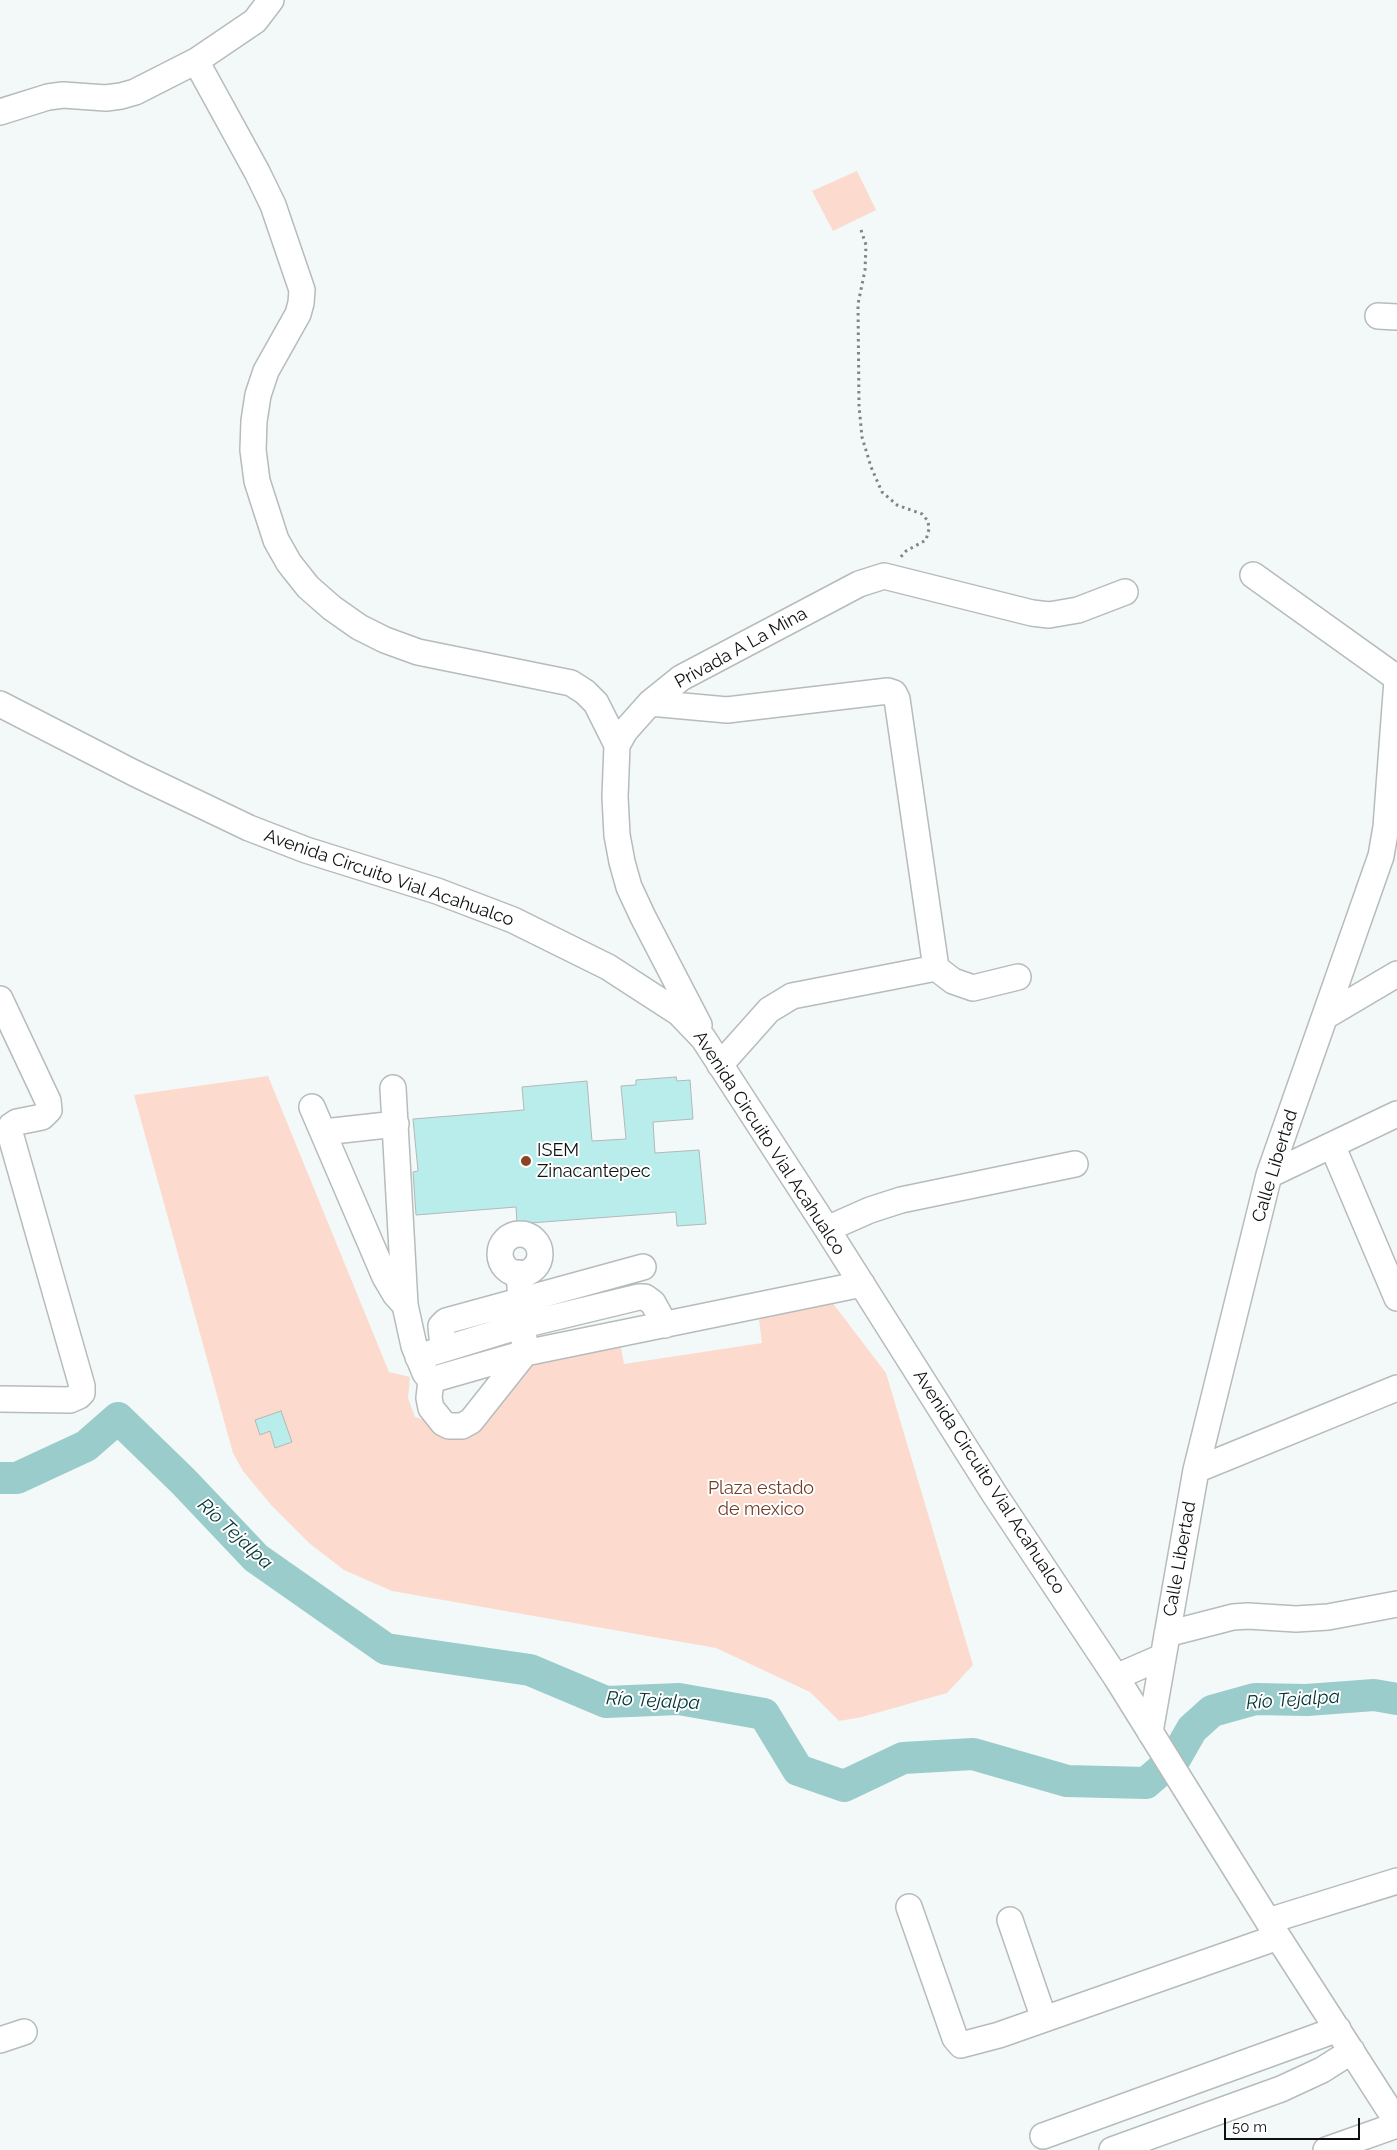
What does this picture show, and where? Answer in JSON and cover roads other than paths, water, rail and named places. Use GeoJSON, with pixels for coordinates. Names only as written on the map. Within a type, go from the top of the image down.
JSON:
{"type":"FeatureCollection","features":[{"type":"Feature","properties":{"kind":"street"},"geometry":{"type":"LineString","coordinates":[[0,112],[48,97],[106,98],[121,96],[196,61],[255,20],[271,0]]}},
{"type":"Feature","properties":{"kind":"street"},"geometry":{"type":"LineString","coordinates":[[196,61],[273,205],[302,290],[302,303],[298,314],[266,371],[258,396],[252,450],[256,481],[276,540],[289,563],[308,587],[332,608],[359,627],[385,640],[418,652],[571,683],[585,692],[596,703],[617,745],[617,825],[622,862],[629,887],[642,917],[696,1017],[703,1038]]}},
{"type":"Feature","properties":{"kind":"street"},"geometry":{"type":"LineString","coordinates":[[1253,575],[1397,679]]}},
{"type":"Feature","properties":{"kind":"street","name":"Privada A La Mina"},"geometry":{"type":"LineString","coordinates":[[617,745],[625,731],[650,704],[682,678],[859,584],[884,576],[1032,613],[1049,615],[1078,610],[1125,592]]}},
{"type":"Feature","properties":{"kind":"street","name":"Calle Libertad"},"geometry":{"type":"LineString","coordinates":[[1155,1740],[1165,1645],[1196,1470],[1269,1175],[1381,856],[1386,828],[1397,679]]}},
{"type":"Feature","properties":{"kind":"street"},"geometry":{"type":"LineString","coordinates":[[650,704],[727,710],[888,691],[894,693],[898,708],[936,968],[952,981],[973,988],[1018,977]]}},
{"type":"Feature","properties":{"kind":"street","name":"Avenida Circuito Vial Acahualco"},"geometry":{"type":"LineString","coordinates":[[0,704],[134,773],[249,828],[306,850],[437,891],[513,920],[608,967],[679,1013],[703,1038],[862,1284],[995,1495],[1116,1677],[1397,2124]]}},
{"type":"Feature","properties":{"kind":"street"},"geometry":{"type":"LineString","coordinates":[[720,1065],[769,1010],[786,999],[936,968]]}},
{"type":"Feature","properties":{"kind":"street"},"geometry":{"type":"LineString","coordinates":[[1326,1016],[1397,974]]}},
{"type":"Feature","properties":{"kind":"street"},"geometry":{"type":"LineString","coordinates":[[0,998],[48,1101],[48,1110],[42,1117],[17,1122],[10,1126],[10,1133],[82,1386],[82,1393],[70,1400],[0,1399]]}},
{"type":"Feature","properties":{"kind":"street"},"geometry":{"type":"LineString","coordinates":[[393,1088],[406,1304],[418,1357],[424,1372],[431,1380],[429,1398],[431,1408],[448,1426],[462,1426],[471,1420],[525,1353],[520,1301],[502,1266]]}},
{"type":"Feature","properties":{"kind":"street"},"geometry":{"type":"LineString","coordinates":[[312,1107],[385,1277],[394,1294],[406,1304]]}},
{"type":"Feature","properties":{"kind":"street"},"geometry":{"type":"LineString","coordinates":[[1269,1175],[1397,1114]]}},
{"type":"Feature","properties":{"kind":"street"},"geometry":{"type":"LineString","coordinates":[[324,1132],[396,1124]]}},
{"type":"Feature","properties":{"kind":"street"},"geometry":{"type":"LineString","coordinates":[[1332,1145],[1397,1298]]}},
{"type":"Feature","properties":{"kind":"street"},"geometry":{"type":"LineString","coordinates":[[827,1230],[870,1210],[901,1200],[1075,1164]]}},
{"type":"Feature","properties":{"kind":"street"},"geometry":{"type":"LineString","coordinates":[[443,1348],[441,1326],[446,1321],[643,1267]]}},
{"type":"Feature","properties":{"kind":"street"},"geometry":{"type":"LineString","coordinates":[[431,1380],[525,1353],[862,1284]]}},
{"type":"Feature","properties":{"kind":"street"},"geometry":{"type":"LineString","coordinates":[[418,1357],[523,1325],[639,1296],[645,1297],[653,1303],[666,1325]]}},
{"type":"Feature","properties":{"kind":"street"},"geometry":{"type":"LineString","coordinates":[[1196,1470],[1397,1388]]}},
{"type":"Feature","properties":{"kind":"street"},"geometry":{"type":"LineString","coordinates":[[1116,1677],[1165,1645],[1233,1617],[1248,1616],[1296,1620],[1328,1617],[1397,1604]]}},
{"type":"Feature","properties":{"kind":"street"},"geometry":{"type":"LineString","coordinates":[[909,1907],[955,2038],[958,2042],[966,2045],[1044,2018],[1397,1881]]}},
{"type":"Feature","properties":{"kind":"street"},"geometry":{"type":"LineString","coordinates":[[1010,1920],[1044,2018]]}},
{"type":"Feature","properties":{"kind":"street"},"geometry":{"type":"LineString","coordinates":[[1042,2136],[1338,2029]]}},
{"type":"Feature","properties":{"kind":"street"},"geometry":{"type":"LineString","coordinates":[[0,2040],[24,2032]]}},
{"type":"Feature","properties":{"kind":"street"},"geometry":{"type":"LineString","coordinates":[[1112,2150],[1281,2089],[1322,2070],[1352,2051]]}},
{"type":"Feature","properties":{"kind":"street"},"geometry":{"type":"LineString","coordinates":[[1165,2092],[1177,2127]]}},
{"type":"Feature","properties":{"kind":"street"},"geometry":{"type":"LineString","coordinates":[[1326,2150],[1397,2124]]}},
{"type":"Feature","properties":{"kind":"waterway","name":"Río Tejalpa"},"geometry":{"type":"LineString","coordinates":[[0,1478],[17,1478],[86,1446],[118,1418],[183,1481],[256,1558],[386,1649],[530,1670],[606,1702],[679,1699],[764,1714],[798,1770],[844,1786],[903,1758],[973,1754],[1067,1781],[1146,1783],[1176,1757],[1192,1729],[1212,1711],[1255,1699],[1307,1700],[1374,1695],[1397,1699]]}},
{"type":"Feature","properties":{"kind":"place","name":"ISEM Zinacantepec"},"geometry":{"type":"Point","coordinates":[526,1161]}},
{"type":"Feature","properties":{"kind":"park label","name":"Plaza estado de mexico"},"geometry":{"type":"Point","coordinates":[761,1499]}}]}
